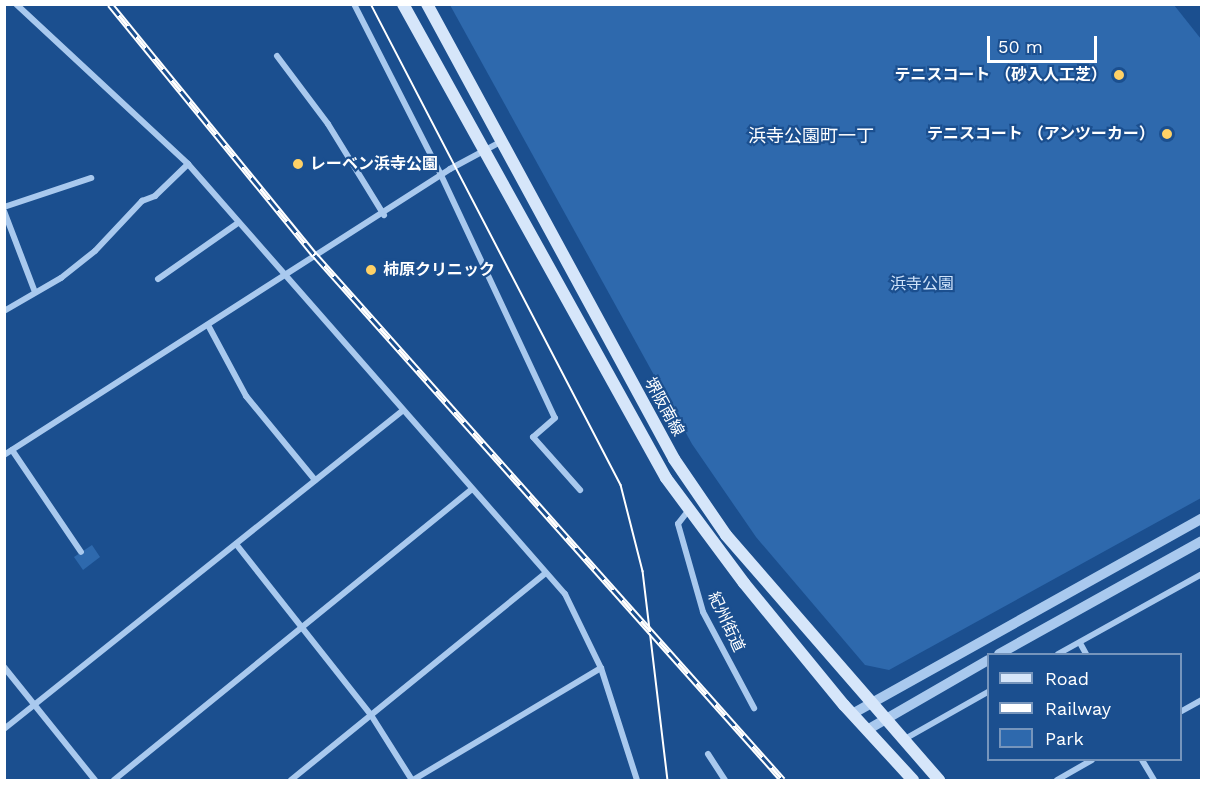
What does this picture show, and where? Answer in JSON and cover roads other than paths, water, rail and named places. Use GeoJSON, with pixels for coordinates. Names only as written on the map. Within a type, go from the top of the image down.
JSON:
{"type":"FeatureCollection","features":[{"type":"Feature","properties":{"kind":"main road","name":"堺阪南線"},"geometry":{"type":"LineString","coordinates":[[403,4],[645,444],[688,511],[852,714],[913,780]]}},
{"type":"Feature","properties":{"kind":"main road","name":"堺阪南線"},"geometry":{"type":"LineString","coordinates":[[427,4],[674,459],[726,535],[902,741],[939,780]]}},
{"type":"Feature","properties":{"kind":"street"},"geometry":{"type":"LineString","coordinates":[[16,4],[188,164],[471,490],[565,594],[602,668],[634,779]]}},
{"type":"Feature","properties":{"kind":"street"},"geometry":{"type":"LineString","coordinates":[[354,4],[441,175],[555,418],[533,437],[580,490]]}},
{"type":"Feature","properties":{"kind":"street"},"geometry":{"type":"LineString","coordinates":[[277,56],[328,124],[384,214]]}},
{"type":"Feature","properties":{"kind":"street"},"geometry":{"type":"LineString","coordinates":[[4,455],[284,275],[384,214],[441,175],[503,141]]}},
{"type":"Feature","properties":{"kind":"street"},"geometry":{"type":"LineString","coordinates":[[4,311],[61,278],[95,251],[142,201],[155,196],[188,164]]}},
{"type":"Feature","properties":{"kind":"street"},"geometry":{"type":"LineString","coordinates":[[35,292],[4,209],[91,178]]}},
{"type":"Feature","properties":{"kind":"street"},"geometry":{"type":"LineString","coordinates":[[158,279],[238,223]]}},
{"type":"Feature","properties":{"kind":"street"},"geometry":{"type":"LineString","coordinates":[[208,325],[246,396],[315,480]]}},
{"type":"Feature","properties":{"kind":"street"},"geometry":{"type":"LineString","coordinates":[[4,729],[36,706],[402,411]]}},
{"type":"Feature","properties":{"kind":"street"},"geometry":{"type":"LineString","coordinates":[[12,450],[81,552]]}},
{"type":"Feature","properties":{"kind":"street"},"geometry":{"type":"LineString","coordinates":[[114,780],[471,490]]}},
{"type":"Feature","properties":{"kind":"street","name":"紀州街道"},"geometry":{"type":"LineString","coordinates":[[688,511],[678,524],[703,612],[754,708]]}},
{"type":"Feature","properties":{"kind":"street"},"geometry":{"type":"LineString","coordinates":[[852,714],[1202,518]]}},
{"type":"Feature","properties":{"kind":"street"},"geometry":{"type":"LineString","coordinates":[[1001,653],[1202,541]]}},
{"type":"Feature","properties":{"kind":"street"},"geometry":{"type":"LineString","coordinates":[[236,544],[371,714],[413,780],[602,668]]}},
{"type":"Feature","properties":{"kind":"street"},"geometry":{"type":"LineString","coordinates":[[291,780],[546,573]]}},
{"type":"Feature","properties":{"kind":"street"},"geometry":{"type":"LineString","coordinates":[[1060,653],[1202,574]]}},
{"type":"Feature","properties":{"kind":"street"},"geometry":{"type":"LineString","coordinates":[[1080,642],[1086,653]]}},
{"type":"Feature","properties":{"kind":"street"},"geometry":{"type":"LineString","coordinates":[[867,730],[987,661]]}},
{"type":"Feature","properties":{"kind":"street"},"geometry":{"type":"LineString","coordinates":[[4,667],[95,780]]}},
{"type":"Feature","properties":{"kind":"street"},"geometry":{"type":"LineString","coordinates":[[902,741],[987,693]]}},
{"type":"Feature","properties":{"kind":"street"},"geometry":{"type":"LineString","coordinates":[[1182,711],[1202,700]]}},
{"type":"Feature","properties":{"kind":"street"},"geometry":{"type":"LineString","coordinates":[[708,754],[725,780]]}},
{"type":"Feature","properties":{"kind":"street"},"geometry":{"type":"LineString","coordinates":[[1057,780],[1089,761]]}},
{"type":"Feature","properties":{"kind":"street"},"geometry":{"type":"LineString","coordinates":[[1143,761],[1154,780]]}},
{"type":"Feature","properties":{"kind":"tram line"},"geometry":{"type":"LineString","coordinates":[[371,4],[621,485],[643,571],[668,780]]}},
{"type":"Feature","properties":{"kind":"railway"},"geometry":{"type":"LineString","coordinates":[[110,4],[315,255],[783,780]]}},
{"type":"Feature","properties":{"kind":"place","name":"テニスコート （砂入人工芝）"},"geometry":{"type":"Point","coordinates":[1119,75]}},
{"type":"Feature","properties":{"kind":"place","name":"テニスコート （アンツーカー）"},"geometry":{"type":"Point","coordinates":[1167,134]}},
{"type":"Feature","properties":{"kind":"place","name":"レーベン浜寺公園"},"geometry":{"type":"Point","coordinates":[298,164]}},
{"type":"Feature","properties":{"kind":"place","name":"柿原クリニック"},"geometry":{"type":"Point","coordinates":[371,270]}},
{"type":"Feature","properties":{"kind":"district","name":"浜寺公園町一丁"},"geometry":{"type":"Point","coordinates":[811,136]}},
{"type":"Feature","properties":{"kind":"park label","name":"浜寺公園"},"geometry":{"type":"Point","coordinates":[922,284]}}]}
